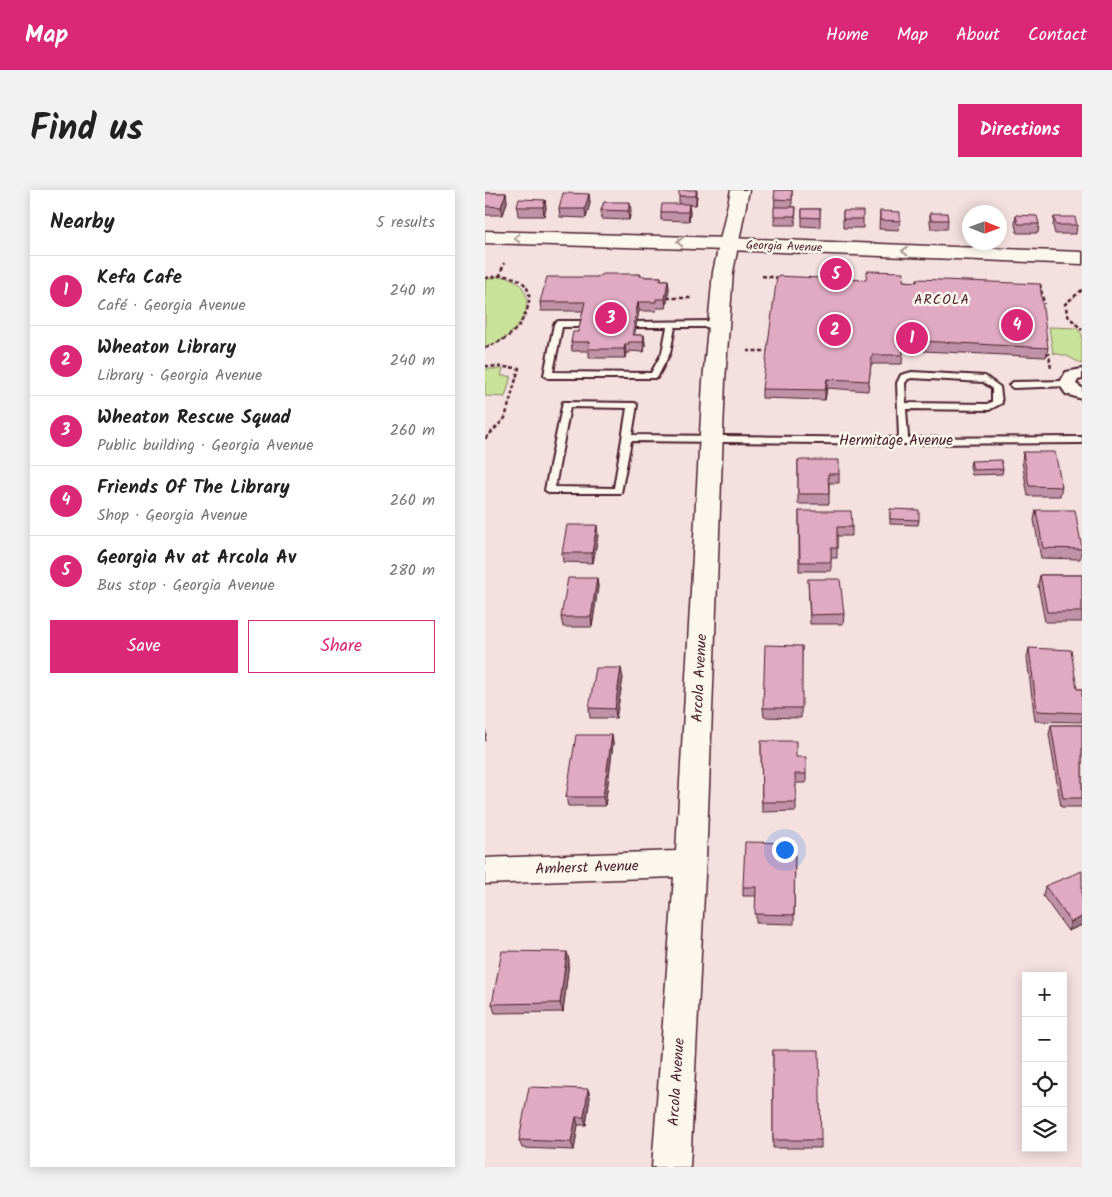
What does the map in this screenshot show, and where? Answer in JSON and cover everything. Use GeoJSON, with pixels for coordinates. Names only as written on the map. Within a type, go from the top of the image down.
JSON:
{"type":"FeatureCollection","features":[{"type":"Feature","properties":{"kind":"main road","name":"Arcola Avenue"},"geometry":{"type":"LineString","coordinates":[[671,1167],[690,863],[718,324],[727,252],[740,190]]}},
{"type":"Feature","properties":{"kind":"main road","name":"Georgia Avenue"},"geometry":{"type":"LineString","coordinates":[[485,237],[1082,273]]}},
{"type":"Feature","properties":{"kind":"main road","name":"Georgia Avenue"},"geometry":{"type":"LineString","coordinates":[[485,253],[727,252],[1082,258]]}},
{"type":"Feature","properties":{"kind":"main road","name":"Amherst Avenue"},"geometry":{"type":"LineString","coordinates":[[485,871],[690,863]]}},
{"type":"Feature","properties":{"kind":"street"},"geometry":{"type":"LineString","coordinates":[[1082,374],[1072,376],[1067,384],[1072,390],[1082,394]]}},
{"type":"Feature","properties":{"kind":"lane"},"geometry":{"type":"LineString","coordinates":[[583,324],[558,324],[548,375],[654,376],[666,353],[671,324]]}},
{"type":"Feature","properties":{"kind":"lane"},"geometry":{"type":"LineString","coordinates":[[636,324],[718,324]]}},
{"type":"Feature","properties":{"kind":"lane"},"geometry":{"type":"LineString","coordinates":[[901,406],[989,408],[997,403],[996,387],[985,378],[912,375],[904,377],[901,383],[901,406],[904,442]]}},
{"type":"Feature","properties":{"kind":"lane"},"geometry":{"type":"LineString","coordinates":[[1013,385],[1067,384]]}},
{"type":"Feature","properties":{"kind":"lane"},"geometry":{"type":"LineString","coordinates":[[566,404],[632,405],[627,438],[618,491],[550,490],[566,404]]}},
{"type":"Feature","properties":{"kind":"lane","name":"Hermitage Avenue"},"geometry":{"type":"LineString","coordinates":[[627,438],[904,442],[1082,440]]}},
{"type":"Feature","properties":{"kind":"path"},"geometry":{"type":"LineString","coordinates":[[500,275],[504,263]]}},
{"type":"Feature","properties":{"kind":"path"},"geometry":{"type":"LineString","coordinates":[[485,278],[500,275],[510,276],[523,283],[529,296],[529,308],[525,320],[516,331],[496,345],[485,348]]}},
{"type":"Feature","properties":{"kind":"path"},"geometry":{"type":"LineString","coordinates":[[762,276],[781,278]]}},
{"type":"Feature","properties":{"kind":"path"},"geometry":{"type":"LineString","coordinates":[[1040,284],[1044,304]]}},
{"type":"Feature","properties":{"kind":"path"},"geometry":{"type":"LineString","coordinates":[[1082,290],[1065,304],[1065,313],[1070,322],[1082,330]]}},
{"type":"Feature","properties":{"kind":"path"},"geometry":{"type":"LineString","coordinates":[[667,298],[693,298]]}},
{"type":"Feature","properties":{"kind":"path"},"geometry":{"type":"LineString","coordinates":[[747,350],[768,352]]}},
{"type":"Feature","properties":{"kind":"path"},"geometry":{"type":"LineString","coordinates":[[1046,354],[1049,354],[1051,369]]}},
{"type":"Feature","properties":{"kind":"path"},"geometry":{"type":"LineString","coordinates":[[485,366],[519,368],[505,418],[485,438]]}},
{"type":"Feature","properties":{"kind":"green space"},"geometry":{"type":"Polygon","coordinates":[[[498,276],[507,277],[520,284],[524,290],[527,304],[522,320],[511,334],[485,347],[485,280],[498,276]]]}},
{"type":"Feature","properties":{"kind":"green space"},"geometry":{"type":"Polygon","coordinates":[[[1049,327],[1077,328],[1082,334],[1082,364],[1067,356],[1053,353],[1049,327]]]}},
{"type":"Feature","properties":{"kind":"green space"},"geometry":{"type":"Polygon","coordinates":[[[485,369],[503,369],[501,376],[511,376],[505,397],[485,396],[485,369]]]}},
{"type":"Feature","properties":{"kind":"building"},"geometry":{"type":"Polygon","coordinates":[[[679,190],[696,190],[696,196],[679,196],[679,190]]]}},
{"type":"Feature","properties":{"kind":"building"},"geometry":{"type":"Polygon","coordinates":[[[775,190],[792,190],[792,200],[774,199],[775,190]]]}},
{"type":"Feature","properties":{"kind":"building"},"geometry":{"type":"Polygon","coordinates":[[[485,193],[506,193],[501,207],[485,206],[485,193]]]}},
{"type":"Feature","properties":{"kind":"building"},"geometry":{"type":"Polygon","coordinates":[[[563,193],[589,194],[585,209],[559,209],[563,193]]]}},
{"type":"Feature","properties":{"kind":"building"},"geometry":{"type":"Polygon","coordinates":[[[519,199],[545,200],[543,207],[517,207],[519,199]]]}},
{"type":"Feature","properties":{"kind":"building"},"geometry":{"type":"Polygon","coordinates":[[[604,202],[630,202],[628,211],[601,210],[604,202]]]}},
{"type":"Feature","properties":{"kind":"building"},"geometry":{"type":"Polygon","coordinates":[[[662,204],[689,204],[688,212],[661,212],[662,204]]]}},
{"type":"Feature","properties":{"kind":"building"},"geometry":{"type":"Polygon","coordinates":[[[774,207],[796,207],[795,216],[774,216],[774,207]]]}},
{"type":"Feature","properties":{"kind":"building"},"geometry":{"type":"Polygon","coordinates":[[[802,209],[820,209],[820,218],[802,217],[802,209]]]}},
{"type":"Feature","properties":{"kind":"building"},"geometry":{"type":"Polygon","coordinates":[[[843,211],[863,211],[863,219],[843,219],[843,211]]]}},
{"type":"Feature","properties":{"kind":"building"},"geometry":{"type":"Polygon","coordinates":[[[880,211],[900,212],[900,221],[880,220],[880,211]]]}},
{"type":"Feature","properties":{"kind":"building"},"geometry":{"type":"Polygon","coordinates":[[[930,213],[947,213],[948,220],[931,220],[930,213]]]}},
{"type":"Feature","properties":{"kind":"building"},"geometry":{"type":"Polygon","coordinates":[[[1016,215],[1037,216],[1039,224],[1018,224],[1016,215]]]}},
{"type":"Feature","properties":{"kind":"building"},"geometry":{"type":"Polygon","coordinates":[[[1054,217],[1075,217],[1077,225],[1056,225],[1054,217]]]}},
{"type":"Feature","properties":{"kind":"building"},"geometry":{"type":"Polygon","coordinates":[[[867,271],[904,272],[903,281],[917,282],[917,279],[1040,284],[1048,348],[903,340],[903,355],[872,355],[869,381],[827,379],[825,390],[762,389],[777,276],[866,280],[867,271]]]}},
{"type":"Feature","properties":{"kind":"building"},"geometry":{"type":"Polygon","coordinates":[[[603,274],[640,274],[640,276],[661,277],[660,280],[668,280],[665,299],[656,299],[656,302],[638,302],[632,335],[644,335],[643,342],[629,342],[629,344],[625,344],[624,349],[588,349],[590,342],[571,342],[573,332],[578,332],[585,302],[540,302],[547,277],[597,277],[603,274]]]}},
{"type":"Feature","properties":{"kind":"building"},"geometry":{"type":"Polygon","coordinates":[[[1023,452],[1055,452],[1062,487],[1029,486],[1023,452]]]}},
{"type":"Feature","properties":{"kind":"building"},"geometry":{"type":"Polygon","coordinates":[[[798,460],[839,460],[839,474],[828,474],[829,494],[798,494],[798,460]]]}},
{"type":"Feature","properties":{"kind":"building"},"geometry":{"type":"Polygon","coordinates":[[[1001,460],[1003,469],[973,470],[971,461],[1001,460]]]}},
{"type":"Feature","properties":{"kind":"building"},"geometry":{"type":"Polygon","coordinates":[[[890,509],[919,510],[919,520],[890,519],[890,509]]]}},
{"type":"Feature","properties":{"kind":"building"},"geometry":{"type":"Polygon","coordinates":[[[1036,510],[1075,510],[1082,549],[1043,548],[1036,510]]]}},
{"type":"Feature","properties":{"kind":"building"},"geometry":{"type":"Polygon","coordinates":[[[799,511],[851,511],[852,527],[837,527],[837,548],[831,548],[831,562],[800,562],[799,511]]]}},
{"type":"Feature","properties":{"kind":"building"},"geometry":{"type":"Polygon","coordinates":[[[567,525],[597,525],[592,553],[562,553],[567,525]]]}},
{"type":"Feature","properties":{"kind":"building"},"geometry":{"type":"Polygon","coordinates":[[[1040,575],[1082,575],[1082,612],[1047,612],[1040,575]]]}},
{"type":"Feature","properties":{"kind":"building"},"geometry":{"type":"Polygon","coordinates":[[[568,578],[597,578],[591,617],[561,617],[568,578]]]}},
{"type":"Feature","properties":{"kind":"building"},"geometry":{"type":"Polygon","coordinates":[[[808,579],[840,579],[844,614],[810,615],[808,579]]]}},
{"type":"Feature","properties":{"kind":"building"},"geometry":{"type":"Polygon","coordinates":[[[765,645],[802,646],[802,708],[763,708],[765,645]]]}},
{"type":"Feature","properties":{"kind":"building"},"geometry":{"type":"Polygon","coordinates":[[[1029,648],[1071,650],[1077,689],[1082,689],[1082,713],[1037,711],[1029,648]]]}},
{"type":"Feature","properties":{"kind":"building"},"geometry":{"type":"Polygon","coordinates":[[[596,668],[621,668],[615,709],[589,708],[596,668]]]}},
{"type":"Feature","properties":{"kind":"building"},"geometry":{"type":"Polygon","coordinates":[[[1051,725],[1082,725],[1082,798],[1063,798],[1051,725]]]}},
{"type":"Feature","properties":{"kind":"building"},"geometry":{"type":"Polygon","coordinates":[[[576,735],[612,735],[603,797],[566,797],[576,735]]]}},
{"type":"Feature","properties":{"kind":"building"},"geometry":{"type":"Polygon","coordinates":[[[761,741],[796,741],[796,757],[806,757],[806,774],[795,774],[796,802],[762,802],[761,741]]]}},
{"type":"Feature","properties":{"kind":"building"},"geometry":{"type":"Polygon","coordinates":[[[745,842],[795,843],[794,915],[755,914],[756,887],[743,887],[745,842]]]}},
{"type":"Feature","properties":{"kind":"building"},"geometry":{"type":"Polygon","coordinates":[[[1082,871],[1082,917],[1071,922],[1045,886],[1082,871]]]}},
{"type":"Feature","properties":{"kind":"building"},"geometry":{"type":"Polygon","coordinates":[[[502,951],[567,952],[560,1003],[492,1004],[502,951]]]}},
{"type":"Feature","properties":{"kind":"building"},"geometry":{"type":"Polygon","coordinates":[[[773,1050],[819,1050],[821,1140],[773,1140],[773,1050]]]}},
{"type":"Feature","properties":{"kind":"building"},"geometry":{"type":"Polygon","coordinates":[[[529,1087],[588,1089],[584,1117],[576,1117],[571,1142],[519,1140],[529,1087]]]}},
{"type":"Feature","properties":{"kind":"place","name":"Georgia Av at Arcola Av"},"geometry":{"type":"Point","coordinates":[836,274]}},
{"type":"Feature","properties":{"kind":"place","name":"Wheaton Rescue Squad"},"geometry":{"type":"Point","coordinates":[611,318]}},
{"type":"Feature","properties":{"kind":"place","name":"Friends Of The Library"},"geometry":{"type":"Point","coordinates":[1017,325]}},
{"type":"Feature","properties":{"kind":"place","name":"Wheaton Library"},"geometry":{"type":"Point","coordinates":[835,330]}},
{"type":"Feature","properties":{"kind":"place","name":"Kefa Cafe"},"geometry":{"type":"Point","coordinates":[912,338]}},
{"type":"Feature","properties":{"kind":"district","name":"ARCOLA"},"geometry":{"type":"Point","coordinates":[942,299]}}]}
